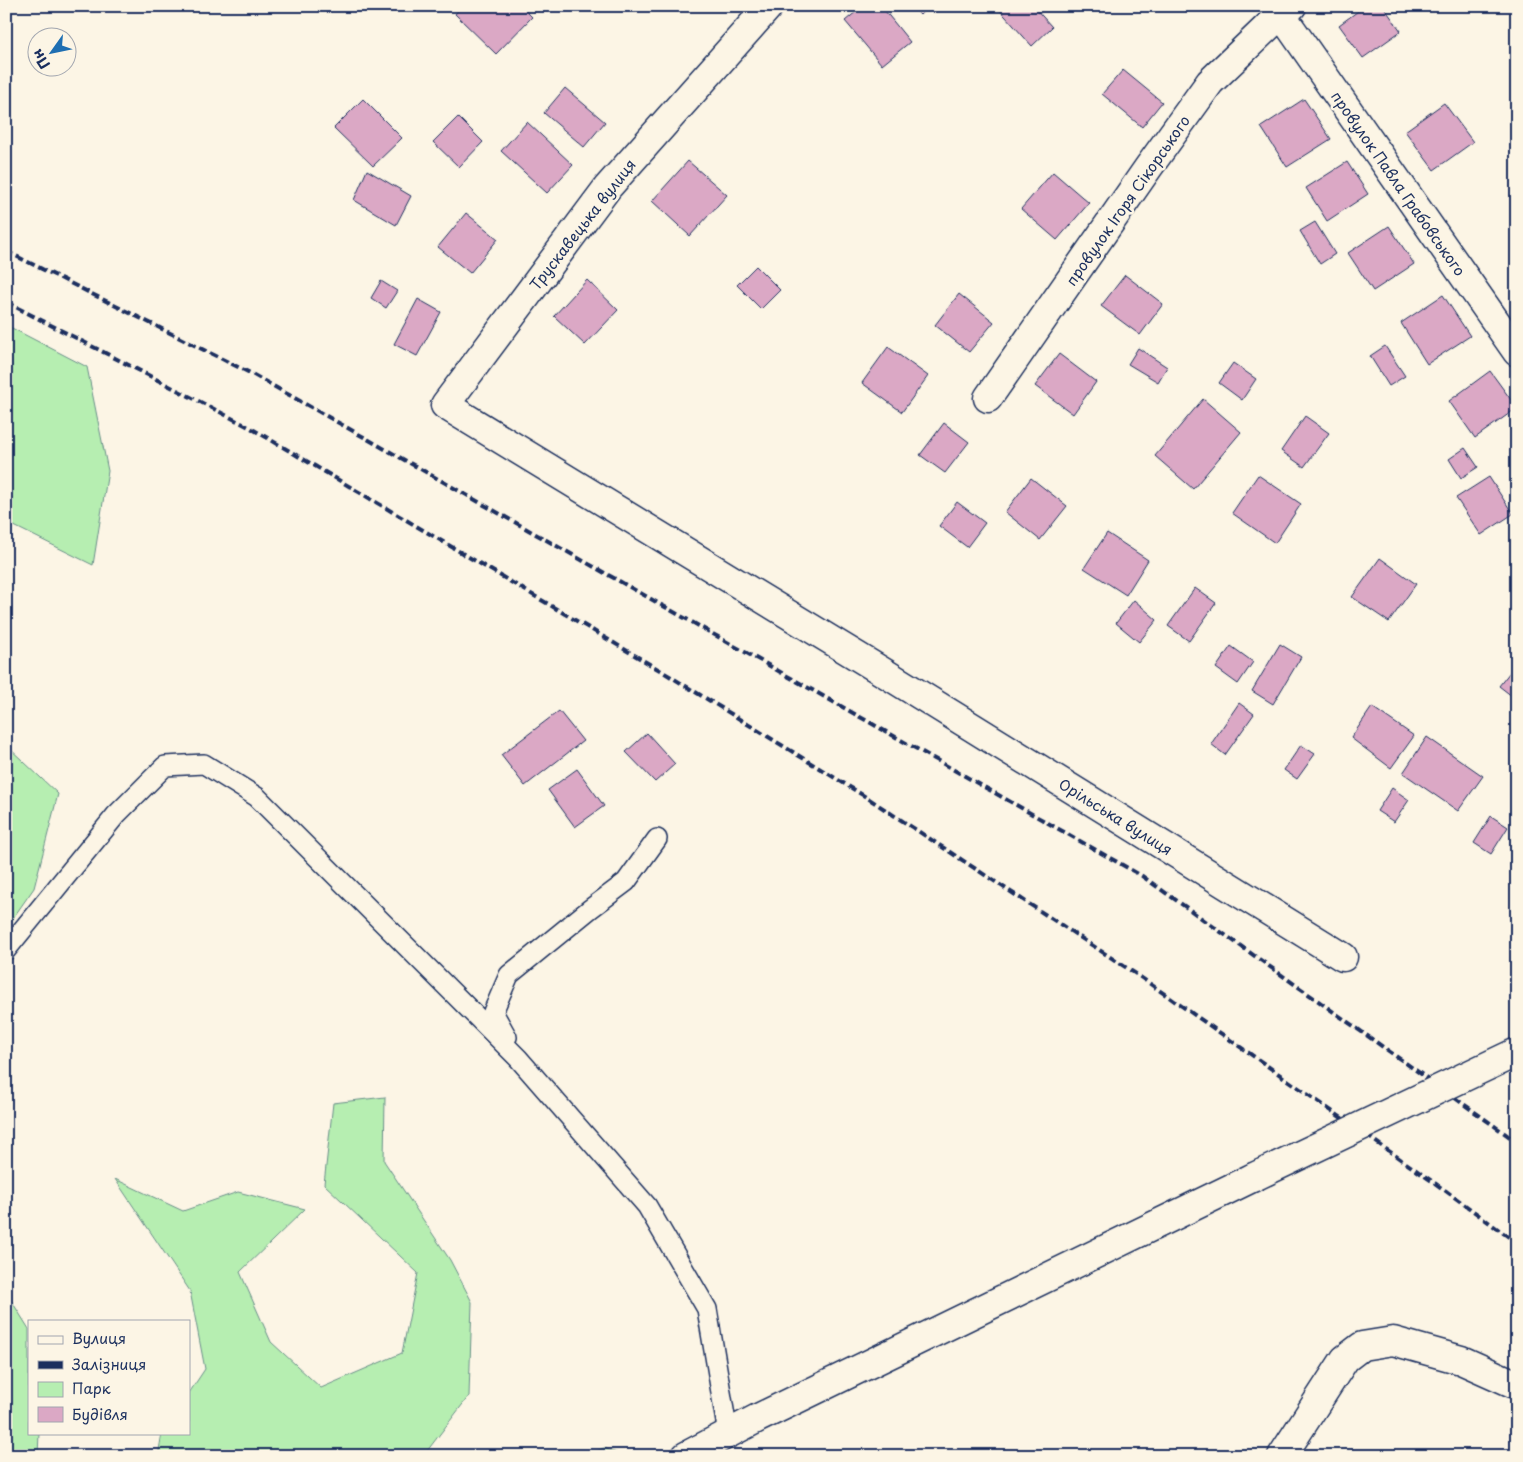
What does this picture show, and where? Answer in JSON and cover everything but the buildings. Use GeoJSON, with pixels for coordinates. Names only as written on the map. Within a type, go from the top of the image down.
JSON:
{"type":"FeatureCollection","features":[{"type":"Feature","properties":{"kind":"street","name":"Трускавецька вулиця"},"geometry":{"type":"LineString","coordinates":[[445,405],[608,186],[769,6]]}},
{"type":"Feature","properties":{"kind":"street","name":"провулок Павла Грабовського"},"geometry":{"type":"LineString","coordinates":[[1286,10],[1517,352]]}},
{"type":"Feature","properties":{"kind":"street","name":"провулок Ігоря Сікорського"},"geometry":{"type":"LineString","coordinates":[[988,398],[1210,82],[1286,10]]}},
{"type":"Feature","properties":{"kind":"street","name":"Орільська вулиця"},"geometry":{"type":"LineString","coordinates":[[445,405],[888,675],[1343,957]]}},
{"type":"Feature","properties":{"kind":"street"},"geometry":{"type":"LineString","coordinates":[[686,1456],[1254,1177],[1517,1052]]}},
{"type":"Feature","properties":{"kind":"street"},"geometry":{"type":"LineString","coordinates":[[1282,1456],[1345,1358],[1362,1346],[1393,1341],[1461,1360],[1517,1385]]}},
{"type":"Feature","properties":{"kind":"lane"},"geometry":{"type":"LineString","coordinates":[[6,950],[116,815],[164,766],[204,764],[257,797],[518,1058],[647,1206],[707,1309],[728,1434]]}},
{"type":"Feature","properties":{"kind":"lane"},"geometry":{"type":"LineString","coordinates":[[518,1058],[493,1012],[509,975],[626,882],[657,839]]}},
{"type":"Feature","properties":{"kind":"green space"},"geometry":{"type":"Polygon","coordinates":[[[6,325],[87,367],[108,471],[93,565],[6,522],[6,325]]]}},
{"type":"Feature","properties":{"kind":"green space"},"geometry":{"type":"Polygon","coordinates":[[[6,745],[58,794],[34,888],[6,928],[6,745]]]}},
{"type":"Feature","properties":{"kind":"green space"},"geometry":{"type":"Polygon","coordinates":[[[385,1097],[384,1161],[450,1260],[472,1302],[469,1396],[422,1456],[158,1456],[162,1434],[190,1434],[190,1392],[205,1369],[190,1291],[115,1179],[183,1211],[238,1192],[305,1209],[240,1272],[271,1342],[321,1388],[402,1353],[418,1273],[324,1184],[333,1103],[385,1097]]]}},
{"type":"Feature","properties":{"kind":"green space"},"geometry":{"type":"Polygon","coordinates":[[[6,1292],[28,1327],[28,1434],[39,1434],[38,1456],[6,1456],[6,1292]]]}},
{"type":"Feature","properties":{"kind":"green space"},"geometry":{"type":"Polygon","coordinates":[[[604,1448],[624,1456],[583,1456],[604,1448]]]}},
{"type":"Feature","properties":{"kind":"railway"},"geometry":{"type":"LineString","coordinates":[[6,251],[252,374],[1142,876],[1517,1142]]}},
{"type":"Feature","properties":{"kind":"railway"},"geometry":{"type":"LineString","coordinates":[[6,302],[249,427],[663,672],[866,797],[1136,974],[1446,1191],[1517,1243]]}}]}
